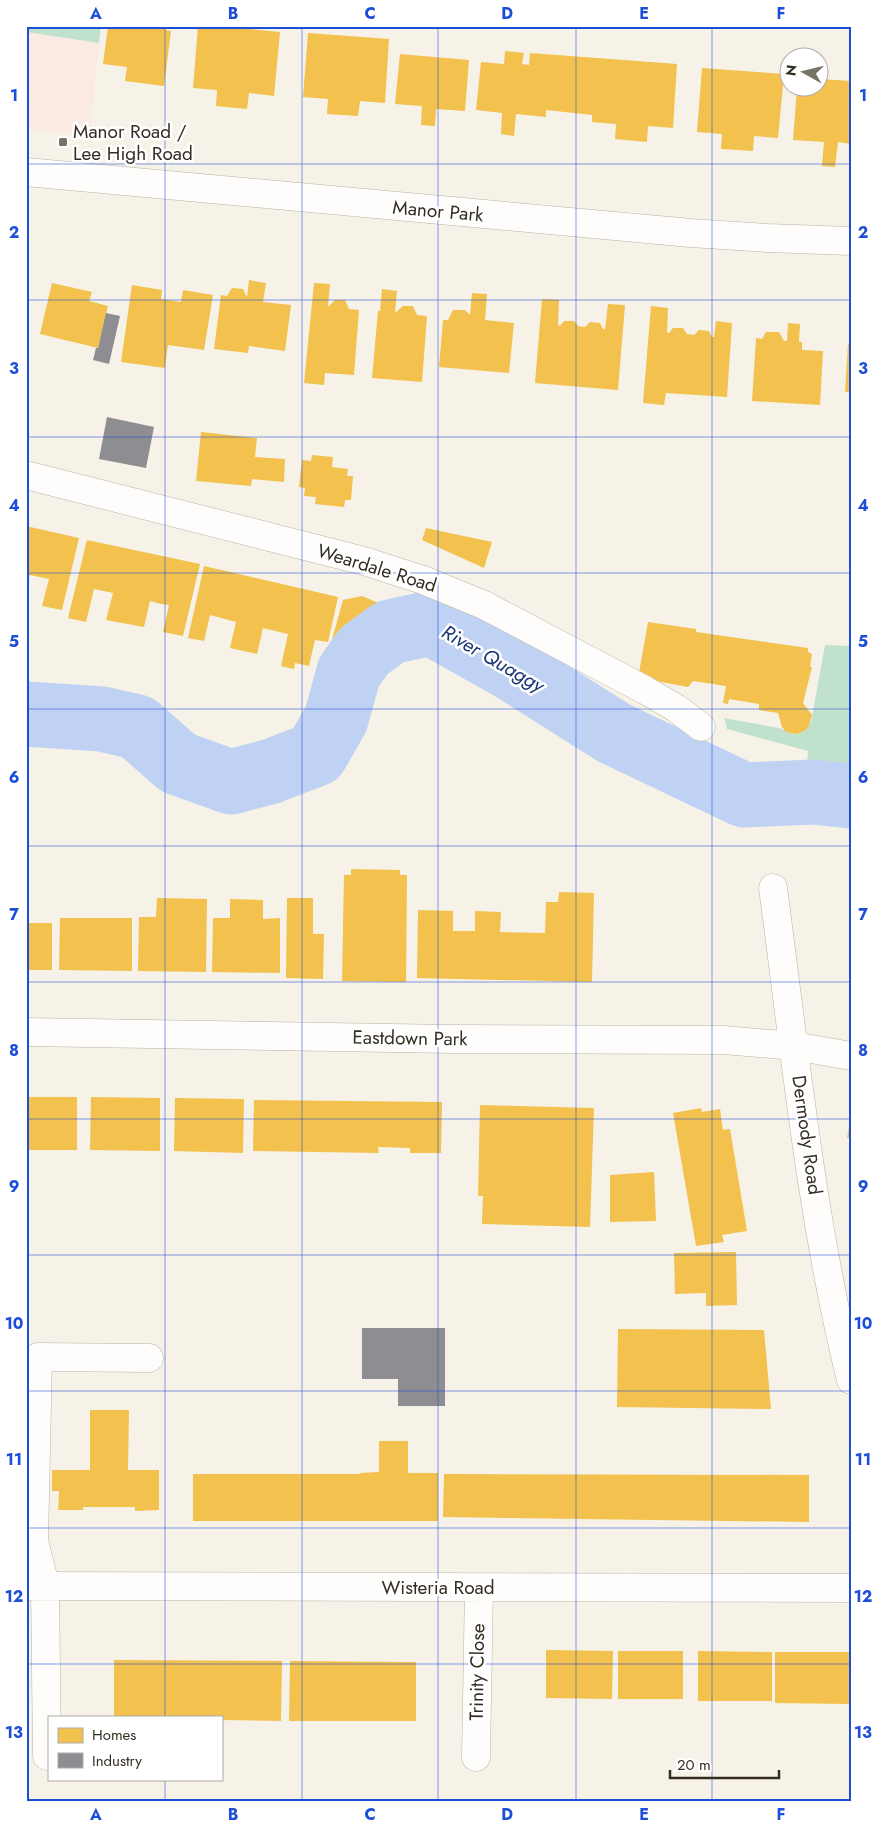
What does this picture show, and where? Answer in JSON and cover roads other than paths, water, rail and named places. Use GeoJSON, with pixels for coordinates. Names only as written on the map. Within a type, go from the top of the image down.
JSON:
{"type":"FeatureCollection","features":[{"type":"Feature","properties":{"kind":"street","name":"Manor Park"},"geometry":{"type":"LineString","coordinates":[[26,172],[691,233],[851,241]]}},
{"type":"Feature","properties":{"kind":"street","name":"Weardale Road"},"geometry":{"type":"LineString","coordinates":[[26,475],[364,562],[423,580],[484,605],[676,708],[700,727]]}},
{"type":"Feature","properties":{"kind":"street","name":"Dermody Road"},"geometry":{"type":"LineString","coordinates":[[773,888],[814,1187],[833,1301],[851,1380]]}},
{"type":"Feature","properties":{"kind":"street","name":"Eastdown Park"},"geometry":{"type":"LineString","coordinates":[[26,1032],[453,1039],[724,1040],[794,1046],[851,1056]]}},
{"type":"Feature","properties":{"kind":"street"},"geometry":{"type":"LineString","coordinates":[[47,1756],[34,1541],[38,1357],[149,1358]]}},
{"type":"Feature","properties":{"kind":"street","name":"Wisteria Road"},"geometry":{"type":"LineString","coordinates":[[36,1586],[851,1588]]}},
{"type":"Feature","properties":{"kind":"street","name":"Trinity Close"},"geometry":{"type":"LineString","coordinates":[[476,1757],[479,1588]]}},
{"type":"Feature","properties":{"kind":"waterway","name":"River Quaggy"},"geometry":{"type":"LineString","coordinates":[[26,714],[102,719],[137,727],[178,763],[231,782],[272,771],[316,754],[336,719],[349,672],[364,651],[390,632],[431,623],[511,668],[614,733],[744,795],[812,792],[851,796]]}},
{"type":"Feature","properties":{"kind":"place","name":"Manor Road / Lee High Road"},"geometry":{"type":"Point","coordinates":[63,142]}}]}
